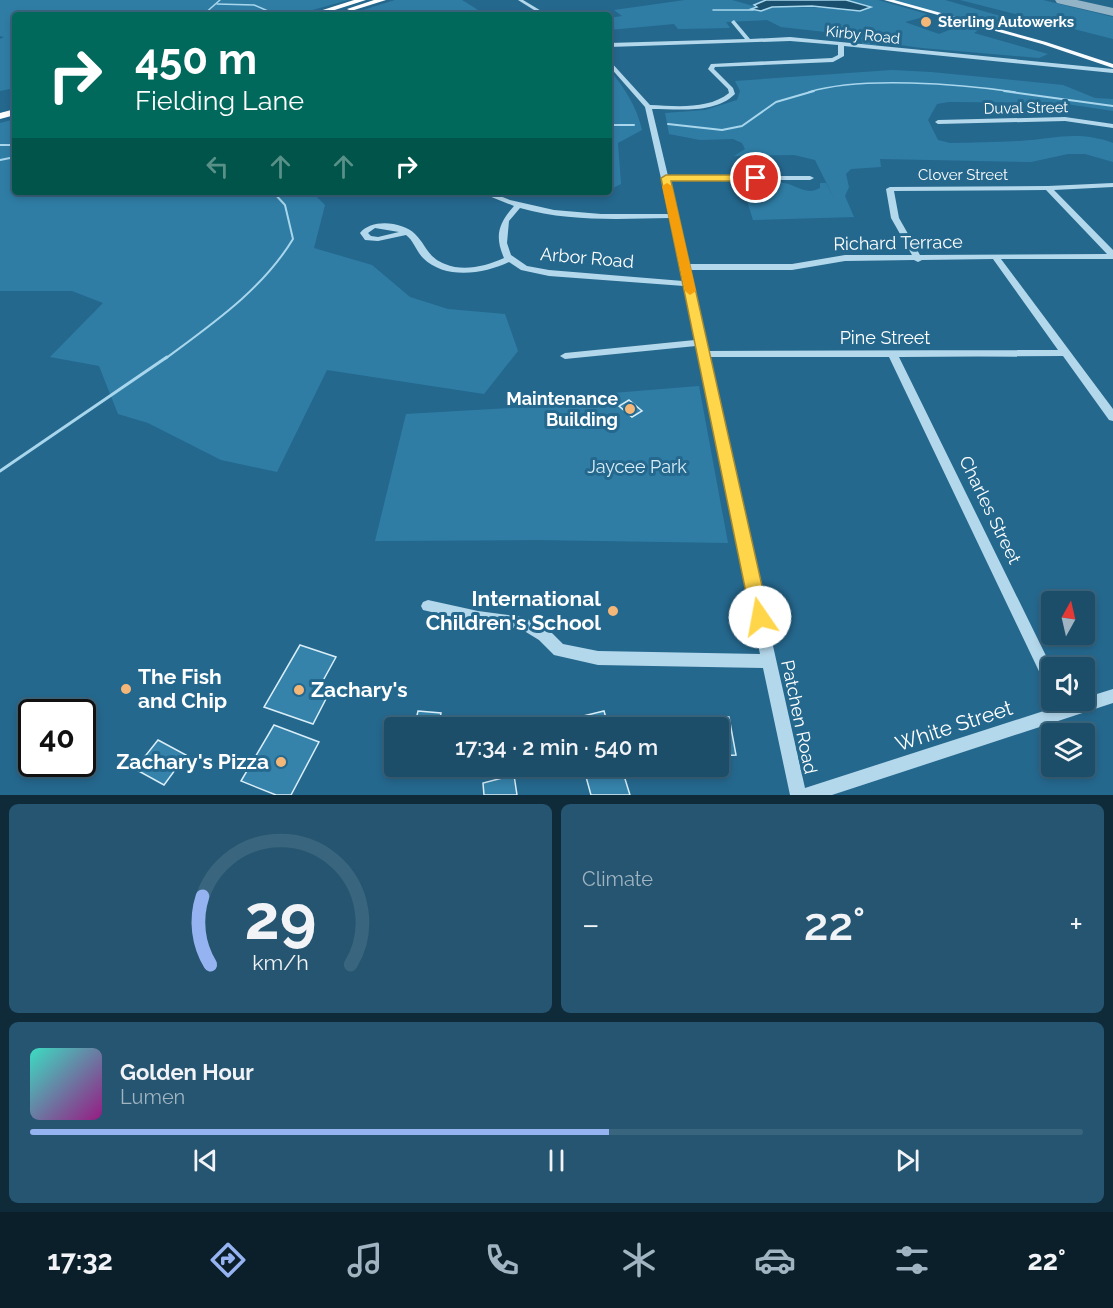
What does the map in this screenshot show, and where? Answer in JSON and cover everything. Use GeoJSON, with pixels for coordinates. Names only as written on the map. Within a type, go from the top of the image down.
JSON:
{"type":"FeatureCollection","features":[{"type":"Feature","properties":{"kind":"highway"},"geometry":{"type":"LineString","coordinates":[[321,12],[362,0]]}},
{"type":"Feature","properties":{"kind":"highway"},"geometry":{"type":"LineString","coordinates":[[343,12],[382,0]]}},
{"type":"Feature","properties":{"kind":"main road"},"geometry":{"type":"LineString","coordinates":[[887,0],[1044,43],[1113,66]]}},
{"type":"Feature","properties":{"kind":"street"},"geometry":{"type":"LineString","coordinates":[[520,0],[541,12]]}},
{"type":"Feature","properties":{"kind":"street"},"geometry":{"type":"LineString","coordinates":[[734,22],[748,39]]}},
{"type":"Feature","properties":{"kind":"street","name":"Kirby Road"},"geometry":{"type":"LineString","coordinates":[[612,45],[790,39],[1113,71]]}},
{"type":"Feature","properties":{"kind":"street"},"geometry":{"type":"LineString","coordinates":[[648,107],[702,105],[728,99],[732,94],[731,88],[711,69],[713,65],[833,60],[841,56],[842,45]]}},
{"type":"Feature","properties":{"kind":"street","name":"Patchen Road"},"geometry":{"type":"LineString","coordinates":[[612,65],[648,107],[702,342],[798,795]]}},
{"type":"Feature","properties":{"kind":"street","name":"Duval Street"},"geometry":{"type":"LineString","coordinates":[[938,122],[1065,119],[1113,126]]}},
{"type":"Feature","properties":{"kind":"street"},"geometry":{"type":"LineString","coordinates":[[666,178],[810,178]]}},
{"type":"Feature","properties":{"kind":"street","name":"Clover Street"},"geometry":{"type":"LineString","coordinates":[[918,259],[895,218],[890,189],[1048,188],[1113,185]]}},
{"type":"Feature","properties":{"kind":"street"},"geometry":{"type":"LineString","coordinates":[[1048,188],[1113,256]]}},
{"type":"Feature","properties":{"kind":"street"},"geometry":{"type":"LineString","coordinates":[[490,195],[518,206],[559,215],[674,216]]}},
{"type":"Feature","properties":{"kind":"street"},"geometry":{"type":"LineString","coordinates":[[408,232],[417,240],[428,258],[446,267],[469,270],[485,268],[510,258],[504,248],[503,230],[506,218],[518,206]]}},
{"type":"Feature","properties":{"kind":"street","name":"Richard Terrace"},"geometry":{"type":"LineString","coordinates":[[685,267],[792,267],[845,258],[1113,256]]}},
{"type":"Feature","properties":{"kind":"street","name":"Arbor Road"},"geometry":{"type":"LineString","coordinates":[[510,258],[524,268],[540,272],[689,284]]}},
{"type":"Feature","properties":{"kind":"street"},"geometry":{"type":"LineString","coordinates":[[996,258],[1113,417]]}},
{"type":"Feature","properties":{"kind":"street"},"geometry":{"type":"LineString","coordinates":[[566,356],[702,342]]}},
{"type":"Feature","properties":{"kind":"street","name":"Pine Street"},"geometry":{"type":"LineString","coordinates":[[704,354],[1065,353]]}},
{"type":"Feature","properties":{"kind":"street","name":"Charles Street"},"geometry":{"type":"LineString","coordinates":[[892,354],[1041,660]]}},
{"type":"Feature","properties":{"kind":"street"},"geometry":{"type":"LineString","coordinates":[[428,606],[478,617],[523,623],[544,635],[560,650],[598,658],[770,661]]}},
{"type":"Feature","properties":{"kind":"street","name":"White Street"},"geometry":{"type":"LineString","coordinates":[[1095,700],[1113,696]]}},
{"type":"Feature","properties":{"kind":"street","name":"White Street"},"geometry":{"type":"LineString","coordinates":[[807,795],[1049,711]]}},
{"type":"Feature","properties":{"kind":"green space"},"geometry":{"type":"Polygon","coordinates":[[[0,0],[348,0],[306,12],[12,12],[12,89],[0,91],[0,39],[4,37],[0,36],[0,0]]]}},
{"type":"Feature","properties":{"kind":"green space"},"geometry":{"type":"Polygon","coordinates":[[[395,0],[462,0],[481,12],[357,12],[395,0]]]}},
{"type":"Feature","properties":{"kind":"green space"},"geometry":{"type":"Polygon","coordinates":[[[685,0],[732,0],[757,7],[752,9],[870,6],[846,0],[878,0],[927,14],[905,22],[939,34],[964,24],[974,26],[977,31],[974,33],[1048,54],[1039,58],[877,42],[876,45],[862,44],[861,36],[781,27],[767,20],[726,22],[730,28],[678,29],[674,24],[612,30],[612,18],[622,16],[614,10],[685,0]]]}},
{"type":"Feature","properties":{"kind":"green space"},"geometry":{"type":"Polygon","coordinates":[[[891,0],[945,0],[1023,20],[964,20],[891,0]]]}},
{"type":"Feature","properties":{"kind":"green space"},"geometry":{"type":"Polygon","coordinates":[[[960,0],[1043,0],[1113,17],[1113,39],[960,0]]]}},
{"type":"Feature","properties":{"kind":"green space"},"geometry":{"type":"Polygon","coordinates":[[[892,70],[1063,85],[1095,98],[1113,99],[1113,111],[1060,103],[949,102],[937,104],[928,120],[938,140],[950,143],[1020,141],[1066,136],[1100,139],[1113,143],[1113,162],[1085,154],[1068,154],[1031,162],[880,159],[881,167],[851,169],[846,174],[849,187],[845,196],[854,217],[753,220],[741,182],[784,183],[810,191],[820,188],[820,183],[826,183],[834,198],[815,160],[794,155],[734,156],[745,149],[742,143],[733,139],[700,140],[669,134],[665,113],[705,110],[737,100],[740,91],[735,81],[892,70]]]}},
{"type":"Feature","properties":{"kind":"green space"},"geometry":{"type":"Polygon","coordinates":[[[612,73],[637,113],[642,130],[618,143],[621,184],[612,188],[612,73]]]}},
{"type":"Feature","properties":{"kind":"green space"},"geometry":{"type":"Polygon","coordinates":[[[12,120],[12,195],[315,195],[325,205],[314,248],[372,265],[410,297],[448,309],[505,314],[518,351],[484,394],[327,370],[277,472],[221,460],[148,423],[118,414],[99,366],[50,357],[103,303],[72,291],[0,291],[0,123],[12,120]]]}},
{"type":"Feature","properties":{"kind":"green space","name":"Jaycee Park"},"geometry":{"type":"Polygon","coordinates":[[[699,386],[728,543],[538,540],[375,541],[406,414],[528,407],[527,400],[699,386]]]}},
{"type":"Feature","properties":{"kind":"shaded area"},"geometry":{"type":"Polygon","coordinates":[[[766,0],[846,0],[871,7],[860,11],[812,6],[772,7],[761,11],[751,9],[757,7],[754,5],[766,0]]]}},
{"type":"Feature","properties":{"kind":"building","name":"Maintenance Building"},"geometry":{"type":"Polygon","coordinates":[[[629,400],[642,411],[632,417],[619,406],[629,400]]]}},
{"type":"Feature","properties":{"kind":"building","name":"Zachary's"},"geometry":{"type":"Polygon","coordinates":[[[300,645],[336,657],[319,688],[330,691],[313,724],[264,707],[300,645]]]}},
{"type":"Feature","properties":{"kind":"building"},"geometry":{"type":"Polygon","coordinates":[[[418,711],[441,713],[440,717],[417,717],[418,711]]]}},
{"type":"Feature","properties":{"kind":"building"},"geometry":{"type":"Polygon","coordinates":[[[604,711],[606,717],[583,717],[604,711]]]}},
{"type":"Feature","properties":{"kind":"building"},"geometry":{"type":"Polygon","coordinates":[[[729,717],[736,755],[729,755],[729,717]]]}},
{"type":"Feature","properties":{"kind":"building","name":"Zachary's Pizza"},"geometry":{"type":"Polygon","coordinates":[[[274,725],[319,742],[291,795],[276,795],[241,781],[274,725]]]}},
{"type":"Feature","properties":{"kind":"building"},"geometry":{"type":"Polygon","coordinates":[[[158,740],[186,755],[164,785],[135,769],[158,740]]]}},
{"type":"Feature","properties":{"kind":"building"},"geometry":{"type":"Polygon","coordinates":[[[514,777],[517,795],[484,795],[483,783],[514,777]]]}},
{"type":"Feature","properties":{"kind":"building"},"geometry":{"type":"Polygon","coordinates":[[[586,777],[624,777],[630,795],[591,795],[586,777]]]}},
{"type":"Feature","properties":{"kind":"waterway"},"geometry":{"type":"LineString","coordinates":[[206,12],[220,0]]}},
{"type":"Feature","properties":{"kind":"waterway"},"geometry":{"type":"LineString","coordinates":[[217,4],[254,5],[270,12]]}},
{"type":"Feature","properties":{"kind":"waterway"},"geometry":{"type":"LineString","coordinates":[[713,10],[753,10]]}},
{"type":"Feature","properties":{"kind":"waterway"},"geometry":{"type":"LineString","coordinates":[[809,92],[855,84],[883,83],[939,84],[1015,92]]}},
{"type":"Feature","properties":{"kind":"waterway"},"geometry":{"type":"LineString","coordinates":[[668,124],[722,130],[742,126],[776,102],[814,91]]}},
{"type":"Feature","properties":{"kind":"waterway"},"geometry":{"type":"LineString","coordinates":[[1004,91],[1113,106]]}},
{"type":"Feature","properties":{"kind":"waterway"},"geometry":{"type":"LineString","coordinates":[[612,125],[634,125]]}},
{"type":"Feature","properties":{"kind":"waterway"},"geometry":{"type":"LineString","coordinates":[[0,145],[12,145]]}},
{"type":"Feature","properties":{"kind":"waterway"},"geometry":{"type":"LineString","coordinates":[[0,160],[12,158]]}},
{"type":"Feature","properties":{"kind":"waterway"},"geometry":{"type":"LineString","coordinates":[[165,359],[235,305],[281,257],[293,239],[285,205],[276,195]]}},
{"type":"Feature","properties":{"kind":"waterway"},"geometry":{"type":"LineString","coordinates":[[0,471],[167,357]]}},
{"type":"Feature","properties":{"kind":"taxiway"},"geometry":{"type":"LineString","coordinates":[[1061,0],[1113,12]]}},
{"type":"Feature","properties":{"kind":"slow traffic"},"geometry":{"type":"LineString","coordinates":[[667,186],[690,291]]}},
{"type":"Feature","properties":{"kind":"place","name":"Sterling Autowerks"},"geometry":{"type":"Point","coordinates":[926,22]}},
{"type":"Feature","properties":{"kind":"place","name":"Maintenance Building"},"geometry":{"type":"Point","coordinates":[630,409]}},
{"type":"Feature","properties":{"kind":"place","name":"International Children's School"},"geometry":{"type":"Point","coordinates":[613,611]}},
{"type":"Feature","properties":{"kind":"place","name":"The Fish and Chip"},"geometry":{"type":"Point","coordinates":[126,689]}},
{"type":"Feature","properties":{"kind":"place","name":"Zachary's"},"geometry":{"type":"Point","coordinates":[299,690]}},
{"type":"Feature","properties":{"kind":"place","name":"Zachary's Pizza"},"geometry":{"type":"Point","coordinates":[281,762]}},
{"type":"Feature","properties":{"kind":"route"},"geometry":{"type":"LineString","coordinates":[[756,178],[666,178],[760,617]]}}]}
